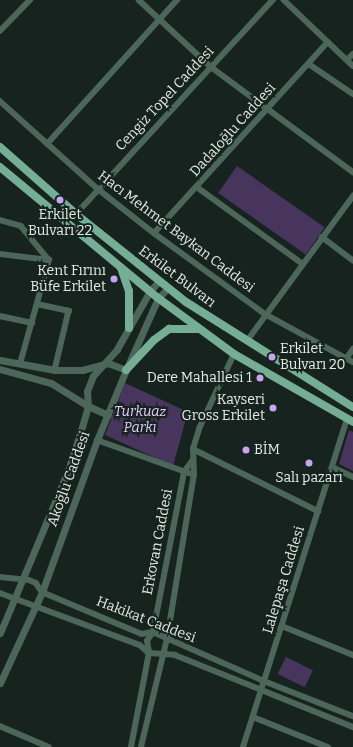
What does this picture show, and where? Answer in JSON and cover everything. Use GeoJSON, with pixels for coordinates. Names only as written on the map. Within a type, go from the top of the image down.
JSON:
{"type":"FeatureCollection","features":[{"type":"Feature","properties":{"kind":"main road","name":"Erkilet Bulvarı"},"geometry":{"type":"LineString","coordinates":[[0,147],[76,214],[168,288],[247,341],[353,407]]}},
{"type":"Feature","properties":{"kind":"main road","name":"Erkilet Bulvarı"},"geometry":{"type":"LineString","coordinates":[[0,167],[158,298],[199,329],[234,354],[350,421]]}},
{"type":"Feature","properties":{"kind":"main road"},"geometry":{"type":"LineString","coordinates":[[120,267],[129,291],[129,328]]}},
{"type":"Feature","properties":{"kind":"main road"},"geometry":{"type":"LineString","coordinates":[[126,370],[154,340],[169,329],[199,329]]}},
{"type":"Feature","properties":{"kind":"street"},"geometry":{"type":"LineString","coordinates":[[0,31],[30,0]]}},
{"type":"Feature","properties":{"kind":"street"},"geometry":{"type":"LineString","coordinates":[[140,0],[211,67],[266,111],[353,172]]}},
{"type":"Feature","properties":{"kind":"street"},"geometry":{"type":"LineString","coordinates":[[47,144],[177,0]]}},
{"type":"Feature","properties":{"kind":"street","name":"Cengiz Topel Caddesi"},"geometry":{"type":"LineString","coordinates":[[76,214],[273,0]]}},
{"type":"Feature","properties":{"kind":"street"},"geometry":{"type":"LineString","coordinates":[[284,0],[353,66]]}},
{"type":"Feature","properties":{"kind":"street","name":"Dadaloğlu Caddesi"},"geometry":{"type":"LineString","coordinates":[[154,233],[328,42]]}},
{"type":"Feature","properties":{"kind":"street"},"geometry":{"type":"LineString","coordinates":[[347,60],[353,54]]}},
{"type":"Feature","properties":{"kind":"street"},"geometry":{"type":"LineString","coordinates":[[308,64],[353,94]]}},
{"type":"Feature","properties":{"kind":"street","name":"Hacı Mehmet Baykan Caddesi"},"geometry":{"type":"LineString","coordinates":[[0,100],[98,189],[154,233],[265,314],[353,362]]}},
{"type":"Feature","properties":{"kind":"street"},"geometry":{"type":"LineString","coordinates":[[197,187],[302,264]]}},
{"type":"Feature","properties":{"kind":"street"},"geometry":{"type":"LineString","coordinates":[[247,341],[265,314],[353,196]]}},
{"type":"Feature","properties":{"kind":"street"},"geometry":{"type":"LineString","coordinates":[[0,220],[20,226],[49,260]]}},
{"type":"Feature","properties":{"kind":"street"},"geometry":{"type":"LineString","coordinates":[[322,237],[353,260]]}},
{"type":"Feature","properties":{"kind":"street"},"geometry":{"type":"LineString","coordinates":[[0,254],[49,260]]}},
{"type":"Feature","properties":{"kind":"street"},"geometry":{"type":"LineString","coordinates":[[20,364],[49,260]]}},
{"type":"Feature","properties":{"kind":"street","name":"Akoğlu Caddesi"},"geometry":{"type":"LineString","coordinates":[[0,633],[67,473],[88,406],[87,391],[93,376],[117,348],[150,291],[159,281]]}},
{"type":"Feature","properties":{"kind":"street","name":"Akoğlu Caddesi"},"geometry":{"type":"LineString","coordinates":[[0,683],[42,592],[97,440],[126,370],[158,298],[168,288]]}},
{"type":"Feature","properties":{"kind":"street"},"geometry":{"type":"LineString","coordinates":[[37,304],[69,311],[55,370]]}},
{"type":"Feature","properties":{"kind":"street"},"geometry":{"type":"LineString","coordinates":[[0,316],[32,323]]}},
{"type":"Feature","properties":{"kind":"street"},"geometry":{"type":"LineString","coordinates":[[346,359],[353,349]]}},
{"type":"Feature","properties":{"kind":"street","name":"Erkovan Caddesi"},"geometry":{"type":"LineString","coordinates":[[141,747],[162,653],[167,639],[194,475],[192,461],[193,449],[199,429],[234,354]]}},
{"type":"Feature","properties":{"kind":"street"},"geometry":{"type":"LineString","coordinates":[[0,360],[55,370],[82,370],[103,364],[126,370]]}},
{"type":"Feature","properties":{"kind":"street"},"geometry":{"type":"LineString","coordinates":[[0,369],[50,383],[88,406],[108,415]]}},
{"type":"Feature","properties":{"kind":"street","name":"Lalepaşa Caddesi"},"geometry":{"type":"LineString","coordinates":[[243,747],[332,467],[350,421]]}},
{"type":"Feature","properties":{"kind":"street"},"geometry":{"type":"LineString","coordinates":[[97,440],[194,475]]}},
{"type":"Feature","properties":{"kind":"street"},"geometry":{"type":"LineString","coordinates":[[193,449],[318,511]]}},
{"type":"Feature","properties":{"kind":"street","name":"Erkovan Caddesi"},"geometry":{"type":"LineString","coordinates":[[131,747],[149,653],[147,641],[153,632],[184,472],[192,461]]}},
{"type":"Feature","properties":{"kind":"street"},"geometry":{"type":"LineString","coordinates":[[332,467],[353,477]]}},
{"type":"Feature","properties":{"kind":"street","name":"Hakikat Caddesi"},"geometry":{"type":"LineString","coordinates":[[0,577],[36,583],[42,592],[142,634],[153,632],[264,681],[353,716]]}},
{"type":"Feature","properties":{"kind":"street","name":"Hakikat Caddesi"},"geometry":{"type":"LineString","coordinates":[[0,593],[15,596],[27,603],[36,604],[140,645],[149,653],[175,655],[353,727]]}},
{"type":"Feature","properties":{"kind":"street"},"geometry":{"type":"LineString","coordinates":[[282,626],[353,655]]}},
{"type":"Feature","properties":{"kind":"street"},"geometry":{"type":"LineString","coordinates":[[253,716],[328,747]]}},
{"type":"Feature","properties":{"kind":"street"},"geometry":{"type":"LineString","coordinates":[[0,726],[49,747]]}},
{"type":"Feature","properties":{"kind":"green space"},"geometry":{"type":"Polygon","coordinates":[[[237,166],[325,227],[306,254],[218,193],[237,166]]]}},
{"type":"Feature","properties":{"kind":"green space","name":"Turkuaz Parkı"},"geometry":{"type":"Polygon","coordinates":[[[125,383],[188,412],[173,466],[105,435],[125,383]]]}},
{"type":"Feature","properties":{"kind":"green space"},"geometry":{"type":"Polygon","coordinates":[[[349,430],[353,432],[353,471],[339,464],[349,430]]]}},
{"type":"Feature","properties":{"kind":"green space"},"geometry":{"type":"Polygon","coordinates":[[[286,657],[313,670],[305,687],[278,674],[286,657]]]}},
{"type":"Feature","properties":{"kind":"place","name":"Erkilet Bulvarı 22"},"geometry":{"type":"Point","coordinates":[60,200]}},
{"type":"Feature","properties":{"kind":"place","name":"Kent Fırını Büfe Erkilet"},"geometry":{"type":"Point","coordinates":[114,279]}},
{"type":"Feature","properties":{"kind":"place","name":"Erkilet Bulvarı 20"},"geometry":{"type":"Point","coordinates":[272,357]}},
{"type":"Feature","properties":{"kind":"place","name":"Dere Mahallesi 1"},"geometry":{"type":"Point","coordinates":[260,378]}},
{"type":"Feature","properties":{"kind":"place","name":"Kayseri Gross Erkilet"},"geometry":{"type":"Point","coordinates":[273,408]}},
{"type":"Feature","properties":{"kind":"place","name":"BİM"},"geometry":{"type":"Point","coordinates":[246,450]}},
{"type":"Feature","properties":{"kind":"place","name":"Salı pazarı"},"geometry":{"type":"Point","coordinates":[309,463]}}]}
